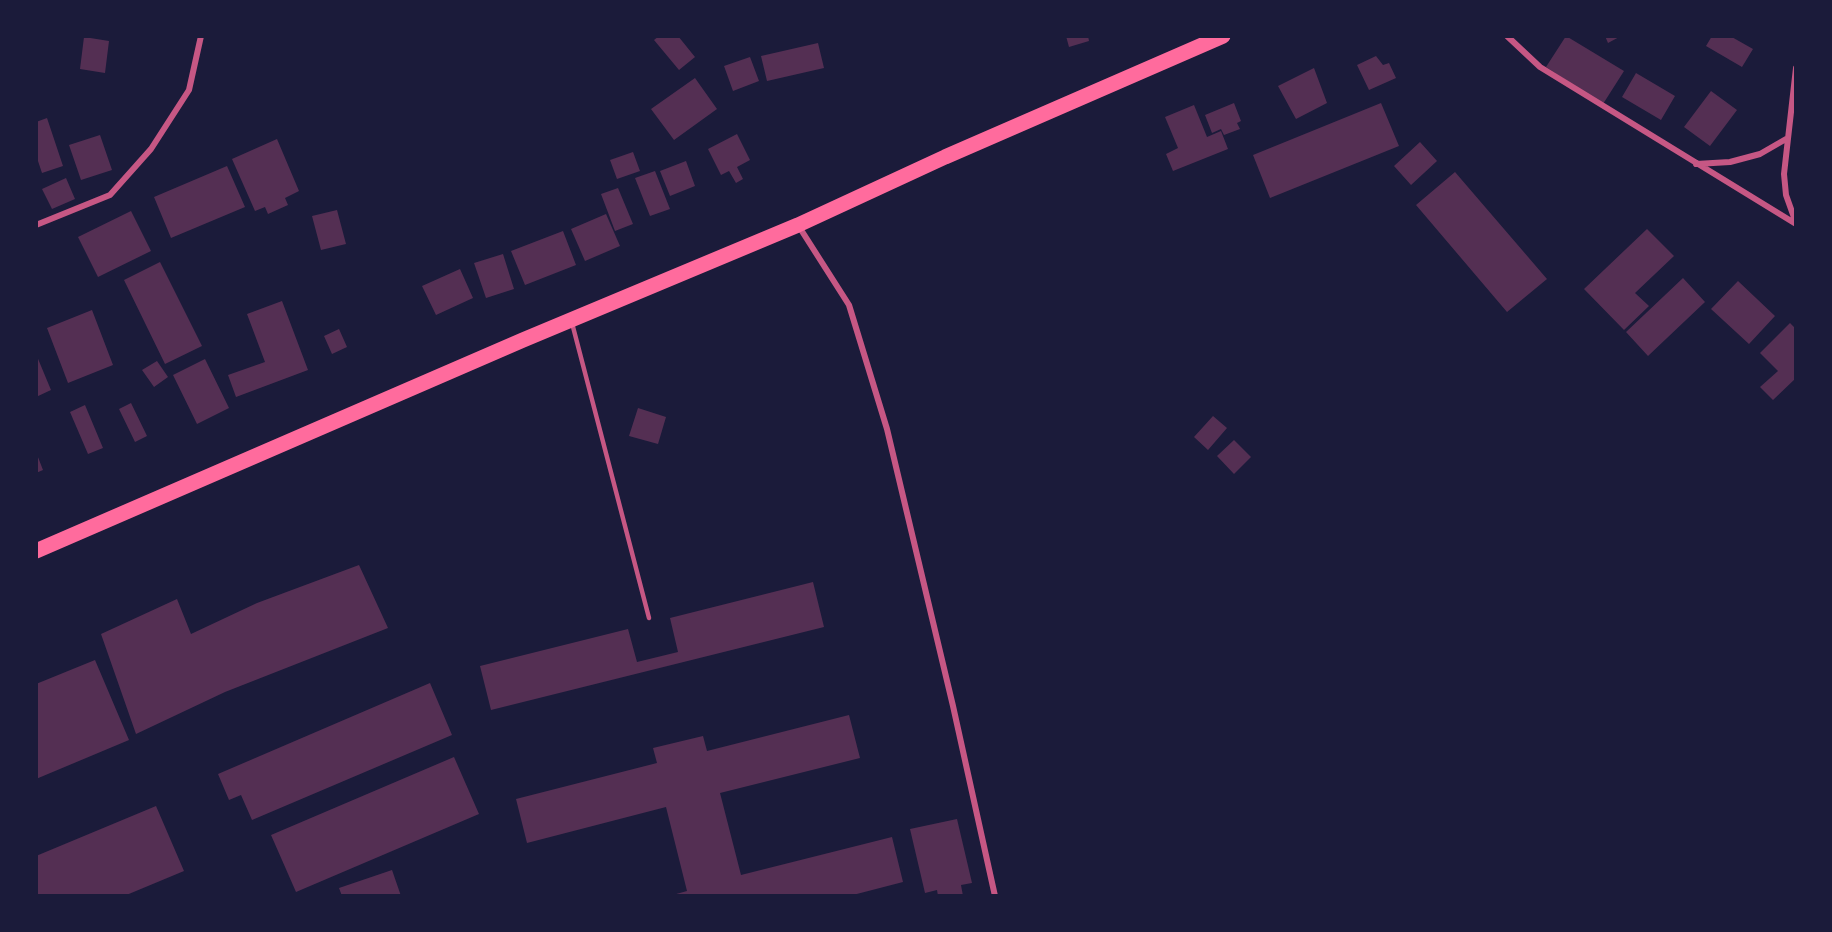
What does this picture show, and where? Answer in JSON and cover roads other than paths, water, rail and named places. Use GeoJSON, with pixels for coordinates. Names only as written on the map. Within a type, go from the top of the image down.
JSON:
{"type":"FeatureCollection","features":[{"type":"Feature","properties":{"kind":"main road"},"geometry":{"type":"LineString","coordinates":[[36,551],[571,320],[798,225],[945,157],[1223,36]]}},
{"type":"Feature","properties":{"kind":"street"},"geometry":{"type":"LineString","coordinates":[[36,225],[110,195],[151,149],[189,90],[201,36]]}},
{"type":"Feature","properties":{"kind":"street"},"geometry":{"type":"LineString","coordinates":[[1507,36],[1540,67],[1796,224]]}},
{"type":"Feature","properties":{"kind":"street"},"geometry":{"type":"LineString","coordinates":[[1796,68],[1786,139],[1786,195],[1796,224]]}},
{"type":"Feature","properties":{"kind":"street"},"geometry":{"type":"LineString","coordinates":[[1695,164],[1730,162],[1760,154],[1786,139]]}},
{"type":"Feature","properties":{"kind":"street"},"geometry":{"type":"LineString","coordinates":[[798,225],[849,305],[887,429],[953,706],[995,896]]}},
{"type":"Feature","properties":{"kind":"lane"},"geometry":{"type":"LineString","coordinates":[[571,320],[649,618]]}}]}
